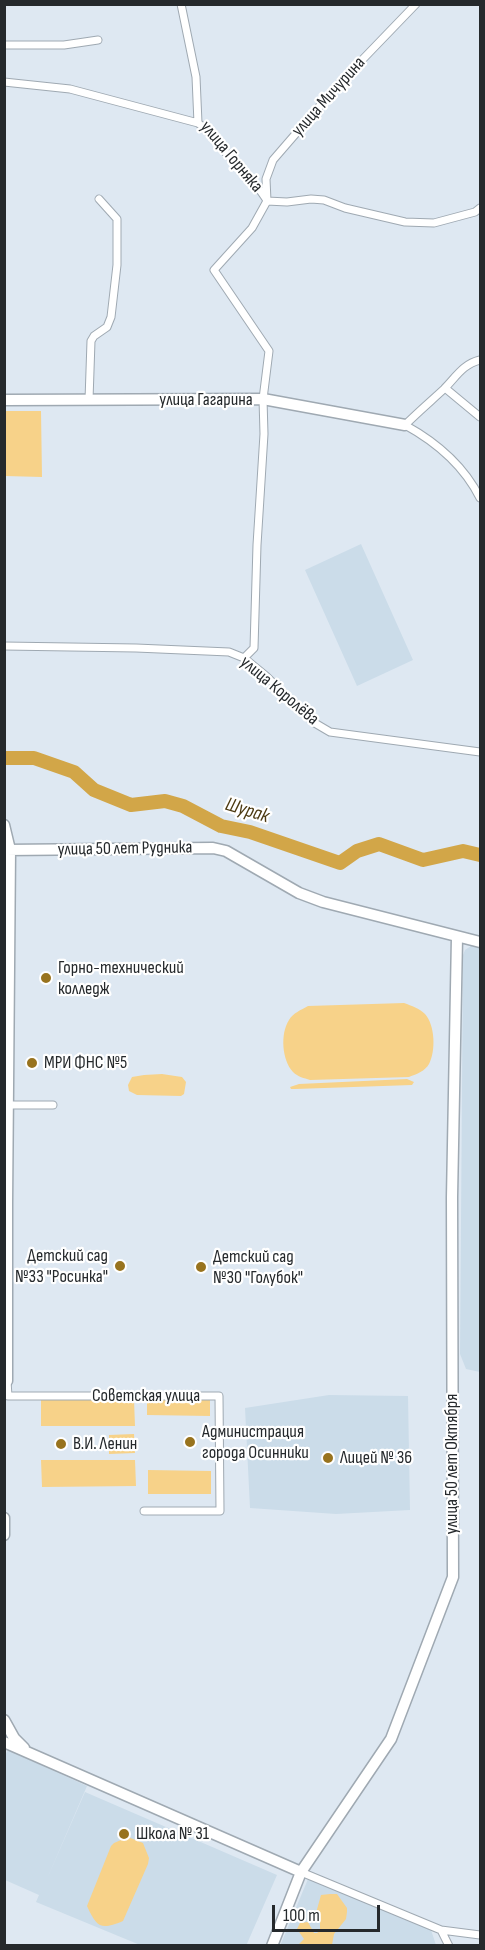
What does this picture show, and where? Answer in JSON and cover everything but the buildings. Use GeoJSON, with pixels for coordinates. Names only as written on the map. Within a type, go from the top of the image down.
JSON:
{"type":"FeatureCollection","features":[{"type":"Feature","properties":{"kind":"street","name":"улица Горняка"},"geometry":{"type":"LineString","coordinates":[[181,4],[196,77],[198,123],[209,130],[221,147],[257,184],[267,201]]}},
{"type":"Feature","properties":{"kind":"street","name":"улица Мичурина"},"geometry":{"type":"LineString","coordinates":[[267,201],[266,179],[273,160],[337,86],[416,4]]}},
{"type":"Feature","properties":{"kind":"street"},"geometry":{"type":"LineString","coordinates":[[4,45],[64,45],[98,40]]}},
{"type":"Feature","properties":{"kind":"street"},"geometry":{"type":"LineString","coordinates":[[4,82],[70,89],[198,123]]}},
{"type":"Feature","properties":{"kind":"street"},"geometry":{"type":"LineString","coordinates":[[89,400],[91,341],[106,327],[111,317],[117,265],[117,219],[99,199]]}},
{"type":"Feature","properties":{"kind":"street"},"geometry":{"type":"LineString","coordinates":[[244,658],[254,648],[257,545],[264,434],[262,399],[269,351],[214,270],[252,228],[267,201],[324,200],[345,208],[405,222],[434,223],[475,212],[480,208]]}},
{"type":"Feature","properties":{"kind":"street"},"geometry":{"type":"LineString","coordinates":[[480,360],[471,362],[456,374],[445,388],[405,425],[428,438],[449,456],[480,498]]}},
{"type":"Feature","properties":{"kind":"street"},"geometry":{"type":"LineString","coordinates":[[445,388],[480,417]]}},
{"type":"Feature","properties":{"kind":"street","name":"улица Гагарина"},"geometry":{"type":"LineString","coordinates":[[4,400],[262,399],[405,425]]}},
{"type":"Feature","properties":{"kind":"street","name":"улица Королёва"},"geometry":{"type":"LineString","coordinates":[[4,646],[229,652],[244,658],[275,683],[313,722],[330,732],[480,752]]}},
{"type":"Feature","properties":{"kind":"street"},"geometry":{"type":"LineString","coordinates":[[4,825],[7,850],[6,1381]]}},
{"type":"Feature","properties":{"kind":"street","name":"улица 50 лет Рудника"},"geometry":{"type":"LineString","coordinates":[[7,850],[213,848],[225,851],[299,893],[323,902],[457,938],[480,942]]}},
{"type":"Feature","properties":{"kind":"street","name":"улица 50 лет Октября"},"geometry":{"type":"LineString","coordinates":[[272,1946],[301,1872],[391,1739],[453,1577],[452,1197],[457,938]]}},
{"type":"Feature","properties":{"kind":"street"},"geometry":{"type":"LineString","coordinates":[[7,1105],[52,1105]]}},
{"type":"Feature","properties":{"kind":"street","name":"Советская улица"},"geometry":{"type":"LineString","coordinates":[[6,1381],[8,1396],[219,1396],[220,1511],[144,1511]]}},
{"type":"Feature","properties":{"kind":"street"},"geometry":{"type":"LineString","coordinates":[[4,1518],[4,1535]]}},
{"type":"Feature","properties":{"kind":"street"},"geometry":{"type":"LineString","coordinates":[[4,1720],[15,1738],[28,1752]]}},
{"type":"Feature","properties":{"kind":"street"},"geometry":{"type":"LineString","coordinates":[[4,1742],[301,1872],[441,1930],[480,1935]]}},
{"type":"Feature","properties":{"kind":"street"},"geometry":{"type":"LineString","coordinates":[[441,1930],[449,1946]]}},
{"type":"Feature","properties":{"kind":"shaded area"},"geometry":{"type":"Polygon","coordinates":[[[5,411],[41,411],[42,477],[5,476],[5,411]]]}},
{"type":"Feature","properties":{"kind":"shaded area"},"geometry":{"type":"Polygon","coordinates":[[[361,544],[413,660],[357,686],[305,570],[361,544]]]}},
{"type":"Feature","properties":{"kind":"shaded area"},"geometry":{"type":"Polygon","coordinates":[[[471,946],[480,946],[480,1372],[466,1369],[460,1354],[463,955],[465,950],[471,946]]]}},
{"type":"Feature","properties":{"kind":"shaded area"},"geometry":{"type":"Polygon","coordinates":[[[404,1003],[425,1014],[433,1031],[431,1059],[420,1072],[409,1077],[310,1080],[297,1075],[289,1067],[284,1047],[284,1032],[291,1018],[300,1010],[308,1006],[404,1003]]]}},
{"type":"Feature","properties":{"kind":"shaded area"},"geometry":{"type":"Polygon","coordinates":[[[162,1074],[182,1077],[186,1082],[184,1094],[181,1096],[137,1095],[129,1091],[128,1085],[132,1077],[162,1074]]]}},
{"type":"Feature","properties":{"kind":"shaded area"},"geometry":{"type":"Polygon","coordinates":[[[407,1079],[414,1082],[412,1085],[295,1089],[290,1087],[299,1084],[407,1079]]]}},
{"type":"Feature","properties":{"kind":"shaded area","name":"Лицей № 36"},"geometry":{"type":"Polygon","coordinates":[[[329,1395],[408,1396],[410,1510],[336,1514],[250,1508],[245,1408],[329,1395]]]}},
{"type":"Feature","properties":{"kind":"shaded area"},"geometry":{"type":"Polygon","coordinates":[[[147,1398],[210,1398],[210,1416],[147,1415],[147,1398]]]}},
{"type":"Feature","properties":{"kind":"shaded area"},"geometry":{"type":"Polygon","coordinates":[[[41,1400],[134,1400],[135,1426],[41,1426],[41,1400]]]}},
{"type":"Feature","properties":{"kind":"shaded area"},"geometry":{"type":"Polygon","coordinates":[[[134,1434],[135,1453],[109,1454],[109,1435],[134,1434]]]}},
{"type":"Feature","properties":{"kind":"shaded area"},"geometry":{"type":"Polygon","coordinates":[[[41,1460],[135,1460],[136,1486],[42,1487],[41,1460]]]}},
{"type":"Feature","properties":{"kind":"shaded area"},"geometry":{"type":"Polygon","coordinates":[[[148,1470],[211,1471],[211,1494],[148,1494],[148,1470]]]}},
{"type":"Feature","properties":{"kind":"shaded area","name":"Школа № 31"},"geometry":{"type":"Polygon","coordinates":[[[8,1750],[87,1786],[46,1881],[85,1792],[277,1875],[246,1946],[140,1945],[36,1902],[39,1895],[5,1880],[4,1757],[8,1750]]]}},
{"type":"Feature","properties":{"kind":"shaded area"},"geometry":{"type":"Polygon","coordinates":[[[128,1837],[143,1843],[149,1858],[148,1864],[123,1921],[110,1926],[100,1925],[87,1906],[111,1846],[128,1837]]]}},
{"type":"Feature","properties":{"kind":"shaded area"},"geometry":{"type":"Polygon","coordinates":[[[308,1879],[431,1930],[436,1945],[280,1946],[308,1879]]]}},
{"type":"Feature","properties":{"kind":"shaded area"},"geometry":{"type":"Polygon","coordinates":[[[337,1894],[347,1908],[346,1919],[334,1934],[332,1945],[298,1945],[304,1939],[297,1929],[300,1923],[308,1922],[314,1933],[320,1931],[320,1919],[316,1913],[321,1895],[337,1894]]]}},
{"type":"Feature","properties":{"kind":"waterway","name":"Шурак"},"geometry":{"type":"LineString","coordinates":[[6,758],[34,758],[74,772],[94,790],[131,805],[165,801],[183,806],[221,826],[250,832],[340,863],[357,851],[379,844],[423,860],[463,851],[480,855]]}},
{"type":"Feature","properties":{"kind":"place","name":"Горно-технический колледж"},"geometry":{"type":"Point","coordinates":[46,978]}},
{"type":"Feature","properties":{"kind":"place","name":"МРИ ФНС №5"},"geometry":{"type":"Point","coordinates":[32,1063]}},
{"type":"Feature","properties":{"kind":"place","name":"Детский сад №33 \"Росинка\""},"geometry":{"type":"Point","coordinates":[120,1266]}},
{"type":"Feature","properties":{"kind":"place","name":"Детский сад №30 \"Голубок\""},"geometry":{"type":"Point","coordinates":[201,1267]}},
{"type":"Feature","properties":{"kind":"place","name":"Администрация города Осинники"},"geometry":{"type":"Point","coordinates":[190,1442]}},
{"type":"Feature","properties":{"kind":"place","name":"В.И. Ленин"},"geometry":{"type":"Point","coordinates":[61,1444]}},
{"type":"Feature","properties":{"kind":"place","name":"Лицей № 36"},"geometry":{"type":"Point","coordinates":[328,1458]}},
{"type":"Feature","properties":{"kind":"place","name":"Школа № 31"},"geometry":{"type":"Point","coordinates":[124,1834]}}]}
